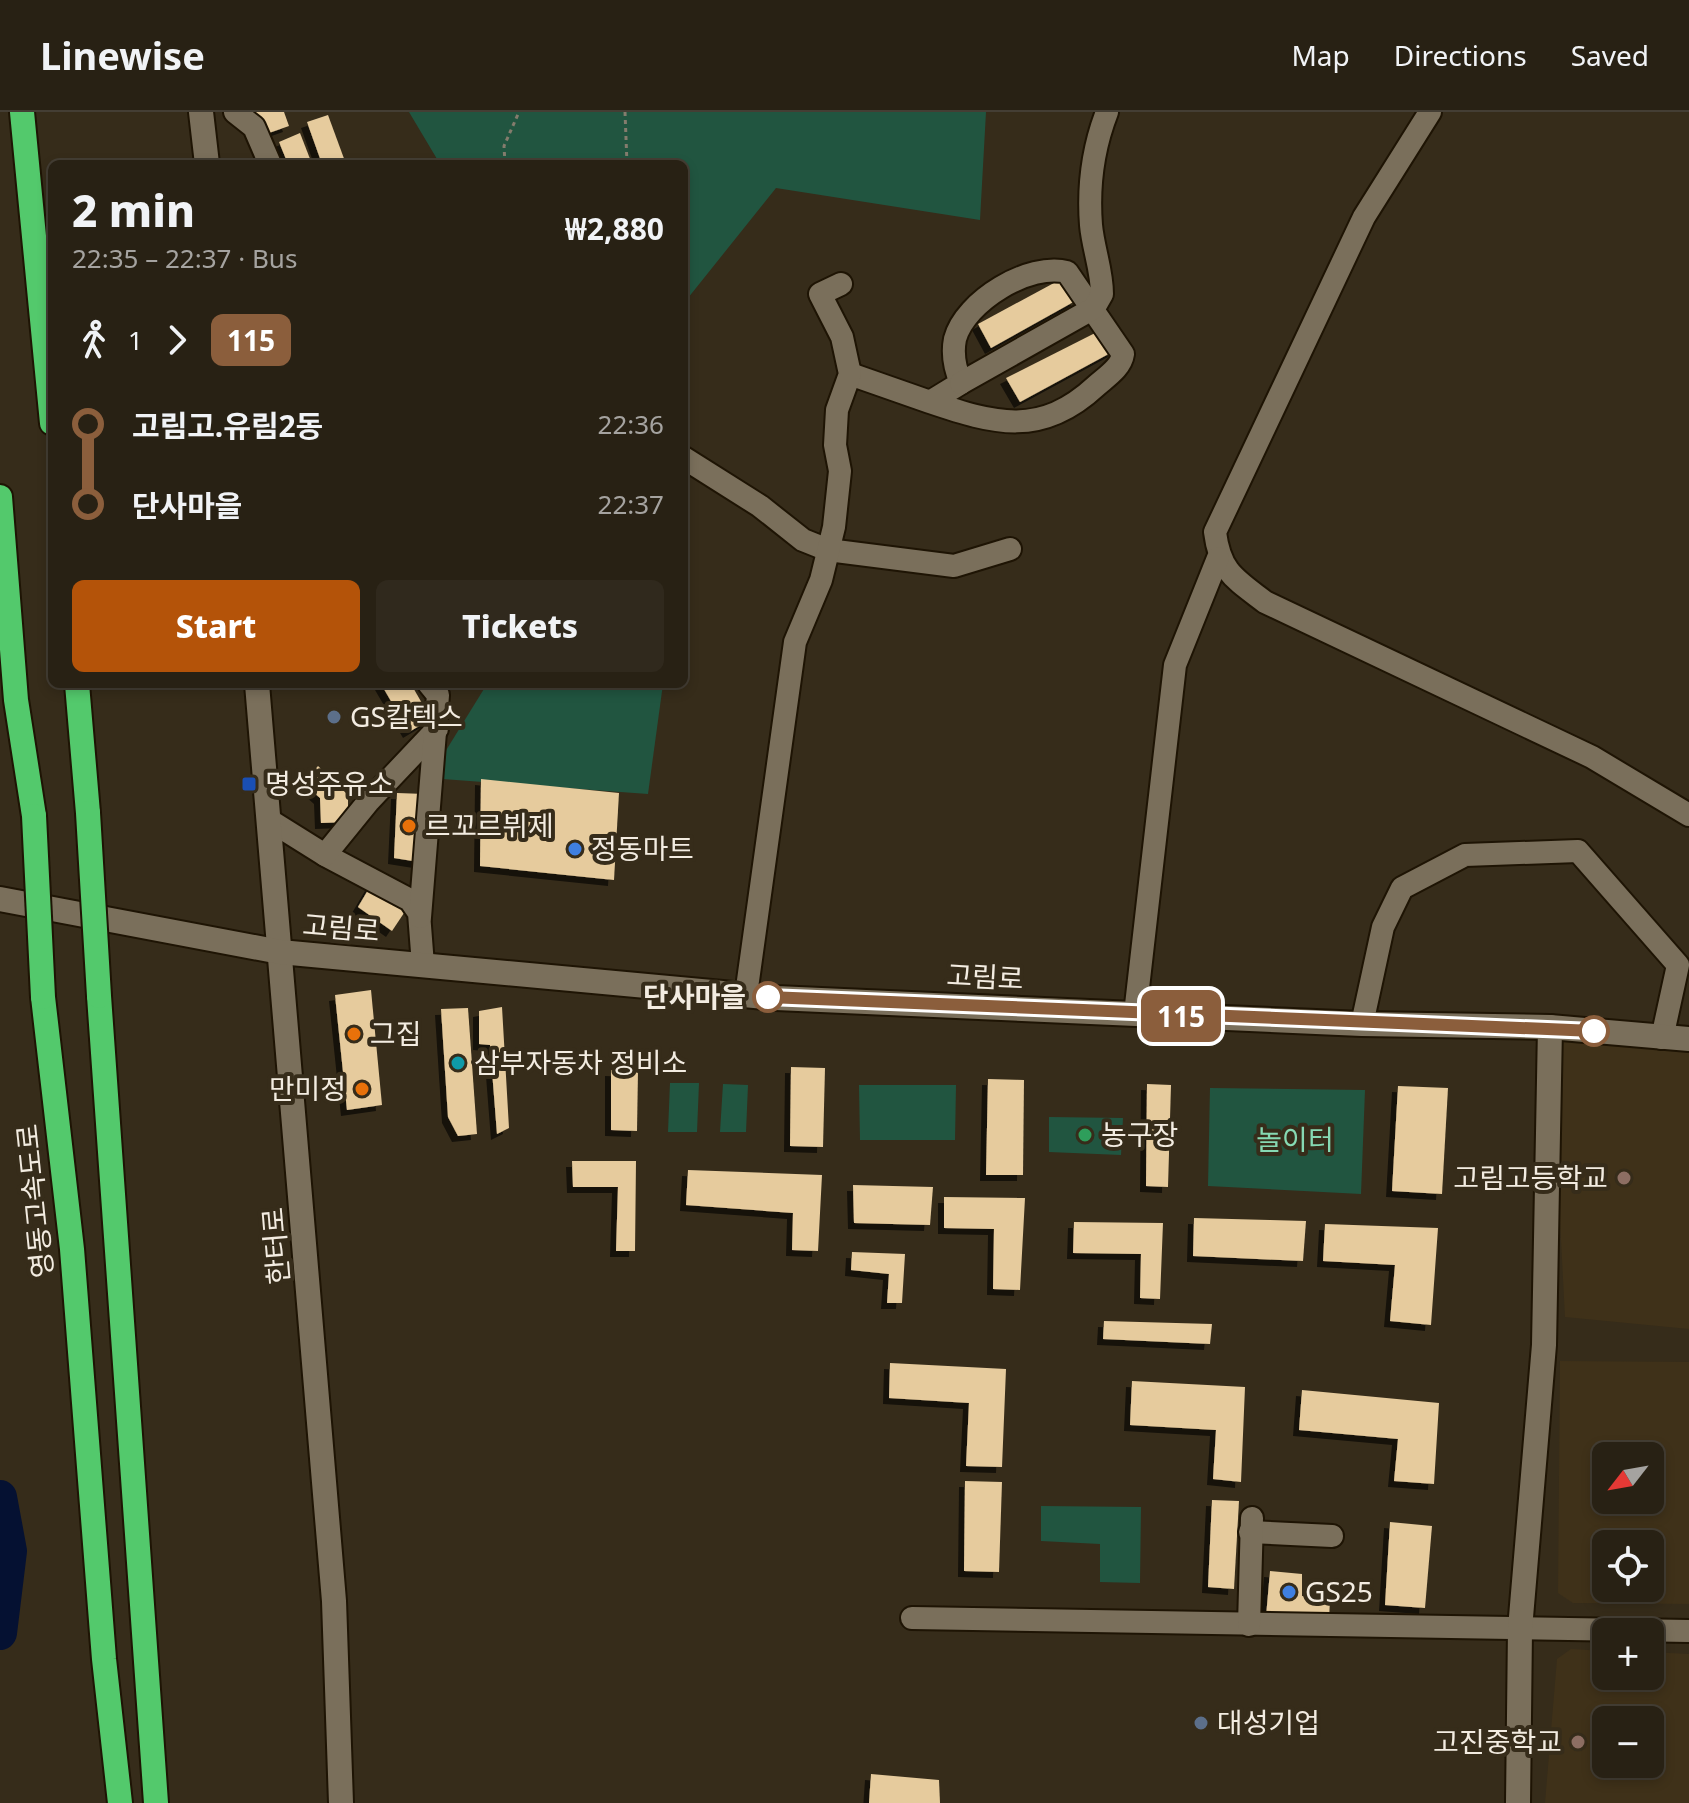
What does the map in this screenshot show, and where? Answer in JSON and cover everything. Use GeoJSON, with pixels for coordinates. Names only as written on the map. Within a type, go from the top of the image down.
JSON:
{"type":"FeatureCollection","features":[{"type":"Feature","properties":{"kind":"highway"},"geometry":{"type":"LineString","coordinates":[[22,112],[48,382]]}},
{"type":"Feature","properties":{"kind":"highway","name":"영동고속도로"},"geometry":{"type":"LineString","coordinates":[[0,497],[16,700],[34,816],[43,997],[72,1249],[102,1643],[120,1803]]}},
{"type":"Feature","properties":{"kind":"highway"},"geometry":{"type":"LineString","coordinates":[[77,688],[156,1803]]}},
{"type":"Feature","properties":{"kind":"street"},"geometry":{"type":"LineString","coordinates":[[201,112],[207,160]]}},
{"type":"Feature","properties":{"kind":"street"},"geometry":{"type":"LineString","coordinates":[[235,112],[254,127],[268,160]]}},
{"type":"Feature","properties":{"kind":"street"},"geometry":{"type":"LineString","coordinates":[[930,402],[1094,308],[1102,294],[1102,280],[1091,228],[1092,172],[1097,138],[1107,112]]}},
{"type":"Feature","properties":{"kind":"street"},"geometry":{"type":"LineString","coordinates":[[1135,1014],[1175,665],[1218,558],[1215,532],[1364,217],[1430,112]]}},
{"type":"Feature","properties":{"kind":"street"},"geometry":{"type":"LineString","coordinates":[[850,374],[984,419],[1028,421],[1059,414],[1086,395],[1122,360],[1118,344],[1094,308],[1067,272],[1055,269],[1036,272],[987,298],[965,319],[955,339],[954,360],[961,383]]}},
{"type":"Feature","properties":{"kind":"street"},"geometry":{"type":"LineString","coordinates":[[746,995],[795,642],[821,580],[840,471],[835,445],[837,410],[850,374],[842,337],[820,294],[841,284]]}},
{"type":"Feature","properties":{"kind":"street"},"geometry":{"type":"LineString","coordinates":[[688,461],[760,506],[803,540],[828,550],[954,566],[1010,549]]}},
{"type":"Feature","properties":{"kind":"street"},"geometry":{"type":"LineString","coordinates":[[1218,558],[1237,581],[1265,602],[1592,757],[1689,815]]}},
{"type":"Feature","properties":{"kind":"street","name":"한터로"},"geometry":{"type":"LineString","coordinates":[[257,688],[334,1601],[341,1803]]}},
{"type":"Feature","properties":{"kind":"street"},"geometry":{"type":"LineString","coordinates":[[423,965],[420,917],[437,729],[438,695],[432,688]]}},
{"type":"Feature","properties":{"kind":"street"},"geometry":{"type":"LineString","coordinates":[[325,855],[368,802],[437,729]]}},
{"type":"Feature","properties":{"kind":"street"},"geometry":{"type":"LineString","coordinates":[[269,820],[325,855],[410,900],[420,917]]}},
{"type":"Feature","properties":{"kind":"street"},"geometry":{"type":"LineString","coordinates":[[1362,1024],[1383,927],[1402,888],[1465,855],[1578,851],[1678,965],[1662,1038]]}},
{"type":"Feature","properties":{"kind":"street","name":"고림로"},"geometry":{"type":"LineString","coordinates":[[0,899],[280,952],[746,995],[1362,1024],[1550,1027],[1689,1039]]}},
{"type":"Feature","properties":{"kind":"street"},"geometry":{"type":"LineString","coordinates":[[1518,1803],[1520,1629],[1544,1345],[1550,1027]]}},
{"type":"Feature","properties":{"kind":"street"},"geometry":{"type":"LineString","coordinates":[[1249,1625],[1251,1525],[1332,1536]]}},
{"type":"Feature","properties":{"kind":"street"},"geometry":{"type":"LineString","coordinates":[[912,1618],[1689,1631]]}},
{"type":"Feature","properties":{"kind":"path"},"geometry":{"type":"LineString","coordinates":[[505,160],[504,146],[519,112]]}},
{"type":"Feature","properties":{"kind":"path"},"geometry":{"type":"LineString","coordinates":[[625,112],[627,160]]}},
{"type":"Feature","properties":{"kind":"shaded area","name":"고림고등학교"},"geometry":{"type":"Polygon","coordinates":[[[1550,1027],[1689,1039],[1689,1329],[1565,1317],[1550,1027]]]}},
{"type":"Feature","properties":{"kind":"shaded area"},"geometry":{"type":"Polygon","coordinates":[[[1560,1361],[1689,1362],[1689,1604],[1573,1603],[1558,1593],[1560,1361]]]}},
{"type":"Feature","properties":{"kind":"shaded area","name":"고진중학교"},"geometry":{"type":"Polygon","coordinates":[[[1571,1649],[1592,1650],[1592,1690],[1664,1690],[1664,1653],[1689,1654],[1689,1803],[1545,1803],[1557,1659],[1571,1649]]]}},
{"type":"Feature","properties":{"kind":"green space"},"geometry":{"type":"Polygon","coordinates":[[[409,112],[986,112],[980,220],[776,188],[688,298],[688,160],[438,160],[409,112]]]}},
{"type":"Feature","properties":{"kind":"green space"},"geometry":{"type":"Polygon","coordinates":[[[485,688],[662,688],[648,794],[429,778],[485,688]]]}},
{"type":"Feature","properties":{"kind":"green space"},"geometry":{"type":"Polygon","coordinates":[[[670,1083],[699,1083],[697,1132],[668,1132],[670,1083]]]}},
{"type":"Feature","properties":{"kind":"green space"},"geometry":{"type":"Polygon","coordinates":[[[723,1084],[748,1085],[746,1132],[720,1132],[723,1084]]]}},
{"type":"Feature","properties":{"kind":"green space"},"geometry":{"type":"Polygon","coordinates":[[[859,1085],[956,1085],[955,1140],[860,1140],[859,1085]]]}},
{"type":"Feature","properties":{"kind":"green space","name":"놀이터"},"geometry":{"type":"Polygon","coordinates":[[[1210,1088],[1365,1090],[1361,1194],[1208,1186],[1210,1088]]]}},
{"type":"Feature","properties":{"kind":"green space","name":"농구장"},"geometry":{"type":"Polygon","coordinates":[[[1049,1117],[1123,1118],[1121,1155],[1049,1152],[1049,1117]]]}},
{"type":"Feature","properties":{"kind":"green space"},"geometry":{"type":"Polygon","coordinates":[[[1041,1506],[1141,1507],[1140,1583],[1100,1582],[1100,1544],[1041,1541],[1041,1506]]]}},
{"type":"Feature","properties":{"kind":"building"},"geometry":{"type":"Polygon","coordinates":[[[255,112],[284,112],[289,126],[263,135],[255,112]]]}},
{"type":"Feature","properties":{"kind":"building"},"geometry":{"type":"Polygon","coordinates":[[[328,115],[345,160],[321,160],[307,122],[328,115]]]}},
{"type":"Feature","properties":{"kind":"building"},"geometry":{"type":"Polygon","coordinates":[[[300,133],[310,160],[286,160],[279,142],[300,133]]]}},
{"type":"Feature","properties":{"kind":"building"},"geometry":{"type":"Polygon","coordinates":[[[1065,277],[1077,300],[991,348],[978,324],[1065,277]]]}},
{"type":"Feature","properties":{"kind":"building"},"geometry":{"type":"Polygon","coordinates":[[[1103,329],[1114,351],[1020,402],[1006,378],[1103,329]]]}},
{"type":"Feature","properties":{"kind":"building"},"geometry":{"type":"Polygon","coordinates":[[[383,688],[413,688],[431,719],[409,732],[383,688]]]}},
{"type":"Feature","properties":{"kind":"building"},"geometry":{"type":"Polygon","coordinates":[[[318,766],[348,795],[348,822],[321,823],[320,798],[303,783],[318,766]]]}},
{"type":"Feature","properties":{"kind":"building"},"geometry":{"type":"Polygon","coordinates":[[[481,779],[619,793],[614,880],[480,866],[481,779]]]}},
{"type":"Feature","properties":{"kind":"building","name":"르꼬르뷔제"},"geometry":{"type":"Polygon","coordinates":[[[397,793],[425,794],[419,862],[394,858],[397,793]]]}},
{"type":"Feature","properties":{"kind":"building"},"geometry":{"type":"Polygon","coordinates":[[[371,885],[406,910],[392,931],[358,907],[371,885]]]}},
{"type":"Feature","properties":{"kind":"building"},"geometry":{"type":"Polygon","coordinates":[[[371,990],[382,1105],[347,1110],[335,995],[371,990]]]}},
{"type":"Feature","properties":{"kind":"building"},"geometry":{"type":"Polygon","coordinates":[[[502,1007],[509,1128],[497,1134],[490,1045],[479,1044],[479,1011],[502,1007]]]}},
{"type":"Feature","properties":{"kind":"building","name":"삼부자동차 정비소"},"geometry":{"type":"Polygon","coordinates":[[[468,1008],[477,1134],[458,1136],[448,1117],[441,1009],[468,1008]]]}},
{"type":"Feature","properties":{"kind":"building"},"geometry":{"type":"Polygon","coordinates":[[[791,1067],[825,1068],[823,1147],[790,1146],[791,1067]]]}},
{"type":"Feature","properties":{"kind":"building"},"geometry":{"type":"Polygon","coordinates":[[[611,1070],[638,1071],[637,1131],[611,1130],[611,1070]]]}},
{"type":"Feature","properties":{"kind":"building"},"geometry":{"type":"Polygon","coordinates":[[[988,1079],[1024,1080],[1023,1175],[986,1175],[988,1079]]]}},
{"type":"Feature","properties":{"kind":"building"},"geometry":{"type":"Polygon","coordinates":[[[1147,1084],[1171,1085],[1168,1187],[1146,1186],[1147,1084]]]}},
{"type":"Feature","properties":{"kind":"building"},"geometry":{"type":"Polygon","coordinates":[[[1398,1086],[1448,1088],[1442,1194],[1392,1191],[1398,1086]]]}},
{"type":"Feature","properties":{"kind":"building"},"geometry":{"type":"Polygon","coordinates":[[[572,1161],[636,1161],[635,1251],[616,1251],[618,1187],[573,1187],[572,1161]]]}},
{"type":"Feature","properties":{"kind":"building"},"geometry":{"type":"Polygon","coordinates":[[[688,1170],[822,1175],[818,1251],[792,1250],[793,1213],[686,1205],[688,1170]]]}},
{"type":"Feature","properties":{"kind":"building"},"geometry":{"type":"Polygon","coordinates":[[[853,1185],[933,1187],[930,1225],[854,1223],[853,1185]]]}},
{"type":"Feature","properties":{"kind":"building"},"geometry":{"type":"Polygon","coordinates":[[[944,1197],[1025,1198],[1020,1290],[993,1289],[994,1229],[944,1228],[944,1197]]]}},
{"type":"Feature","properties":{"kind":"building"},"geometry":{"type":"Polygon","coordinates":[[[1194,1218],[1306,1221],[1303,1261],[1193,1256],[1194,1218]]]}},
{"type":"Feature","properties":{"kind":"building"},"geometry":{"type":"Polygon","coordinates":[[[1074,1222],[1163,1223],[1160,1299],[1140,1298],[1141,1254],[1073,1253],[1074,1222]]]}},
{"type":"Feature","properties":{"kind":"building"},"geometry":{"type":"Polygon","coordinates":[[[1325,1224],[1438,1228],[1431,1325],[1390,1321],[1395,1265],[1323,1261],[1325,1224]]]}},
{"type":"Feature","properties":{"kind":"building"},"geometry":{"type":"Polygon","coordinates":[[[852,1252],[905,1254],[902,1303],[887,1303],[889,1274],[851,1270],[852,1252]]]}},
{"type":"Feature","properties":{"kind":"building"},"geometry":{"type":"Polygon","coordinates":[[[1104,1321],[1212,1324],[1210,1344],[1103,1339],[1104,1321]]]}},
{"type":"Feature","properties":{"kind":"building"},"geometry":{"type":"Polygon","coordinates":[[[890,1363],[1006,1369],[1002,1467],[966,1466],[969,1403],[889,1398],[890,1363]]]}},
{"type":"Feature","properties":{"kind":"building"},"geometry":{"type":"Polygon","coordinates":[[[1132,1381],[1245,1387],[1241,1482],[1213,1479],[1216,1430],[1130,1425],[1132,1381]]]}},
{"type":"Feature","properties":{"kind":"building"},"geometry":{"type":"Polygon","coordinates":[[[1302,1390],[1439,1403],[1434,1484],[1394,1481],[1398,1439],[1299,1430],[1302,1390]]]}},
{"type":"Feature","properties":{"kind":"building"},"geometry":{"type":"Polygon","coordinates":[[[965,1481],[1002,1482],[999,1572],[964,1571],[965,1481]]]}},
{"type":"Feature","properties":{"kind":"building"},"geometry":{"type":"Polygon","coordinates":[[[1212,1500],[1239,1501],[1234,1589],[1208,1587],[1212,1500]]]}},
{"type":"Feature","properties":{"kind":"building"},"geometry":{"type":"Polygon","coordinates":[[[1390,1522],[1432,1526],[1425,1608],[1385,1605],[1390,1522]]]}},
{"type":"Feature","properties":{"kind":"building"},"geometry":{"type":"Polygon","coordinates":[[[1270,1571],[1302,1574],[1302,1596],[1330,1599],[1329,1621],[1266,1617],[1270,1571]]]}},
{"type":"Feature","properties":{"kind":"building"},"geometry":{"type":"Polygon","coordinates":[[[871,1774],[939,1780],[940,1803],[869,1803],[871,1774]]]}},
{"type":"Feature","properties":{"kind":"waterway"},"geometry":{"type":"LineString","coordinates":[[0,1497],[10,1551],[0,1633]]}},
{"type":"Feature","properties":{"kind":"bus line","name":"115"},"geometry":{"type":"LineString","coordinates":[[768,997],[1362,1024],[1550,1027],[1594,1031]]}},
{"type":"Feature","properties":{"kind":"place","name":"GS칼텍스"},"geometry":{"type":"Point","coordinates":[334,717]}},
{"type":"Feature","properties":{"kind":"place","name":"명성주유소"},"geometry":{"type":"Point","coordinates":[249,784]}},
{"type":"Feature","properties":{"kind":"place","name":"르꼬르뷔제"},"geometry":{"type":"Point","coordinates":[409,826]}},
{"type":"Feature","properties":{"kind":"place","name":"정동마트"},"geometry":{"type":"Point","coordinates":[575,849]}},
{"type":"Feature","properties":{"kind":"place","name":"단사마을"},"geometry":{"type":"Point","coordinates":[768,997]}},
{"type":"Feature","properties":{"kind":"place","name":"그집"},"geometry":{"type":"Point","coordinates":[354,1034]}},
{"type":"Feature","properties":{"kind":"place","name":"삼부자동차 정비소"},"geometry":{"type":"Point","coordinates":[458,1063]}},
{"type":"Feature","properties":{"kind":"place","name":"만미정"},"geometry":{"type":"Point","coordinates":[362,1089]}},
{"type":"Feature","properties":{"kind":"place","name":"농구장"},"geometry":{"type":"Point","coordinates":[1085,1135]}},
{"type":"Feature","properties":{"kind":"place","name":"고림고등학교"},"geometry":{"type":"Point","coordinates":[1624,1178]}},
{"type":"Feature","properties":{"kind":"place","name":"GS25"},"geometry":{"type":"Point","coordinates":[1289,1592]}},
{"type":"Feature","properties":{"kind":"place","name":"대성기업"},"geometry":{"type":"Point","coordinates":[1201,1723]}},
{"type":"Feature","properties":{"kind":"place","name":"고진중학교"},"geometry":{"type":"Point","coordinates":[1578,1742]}}]}
